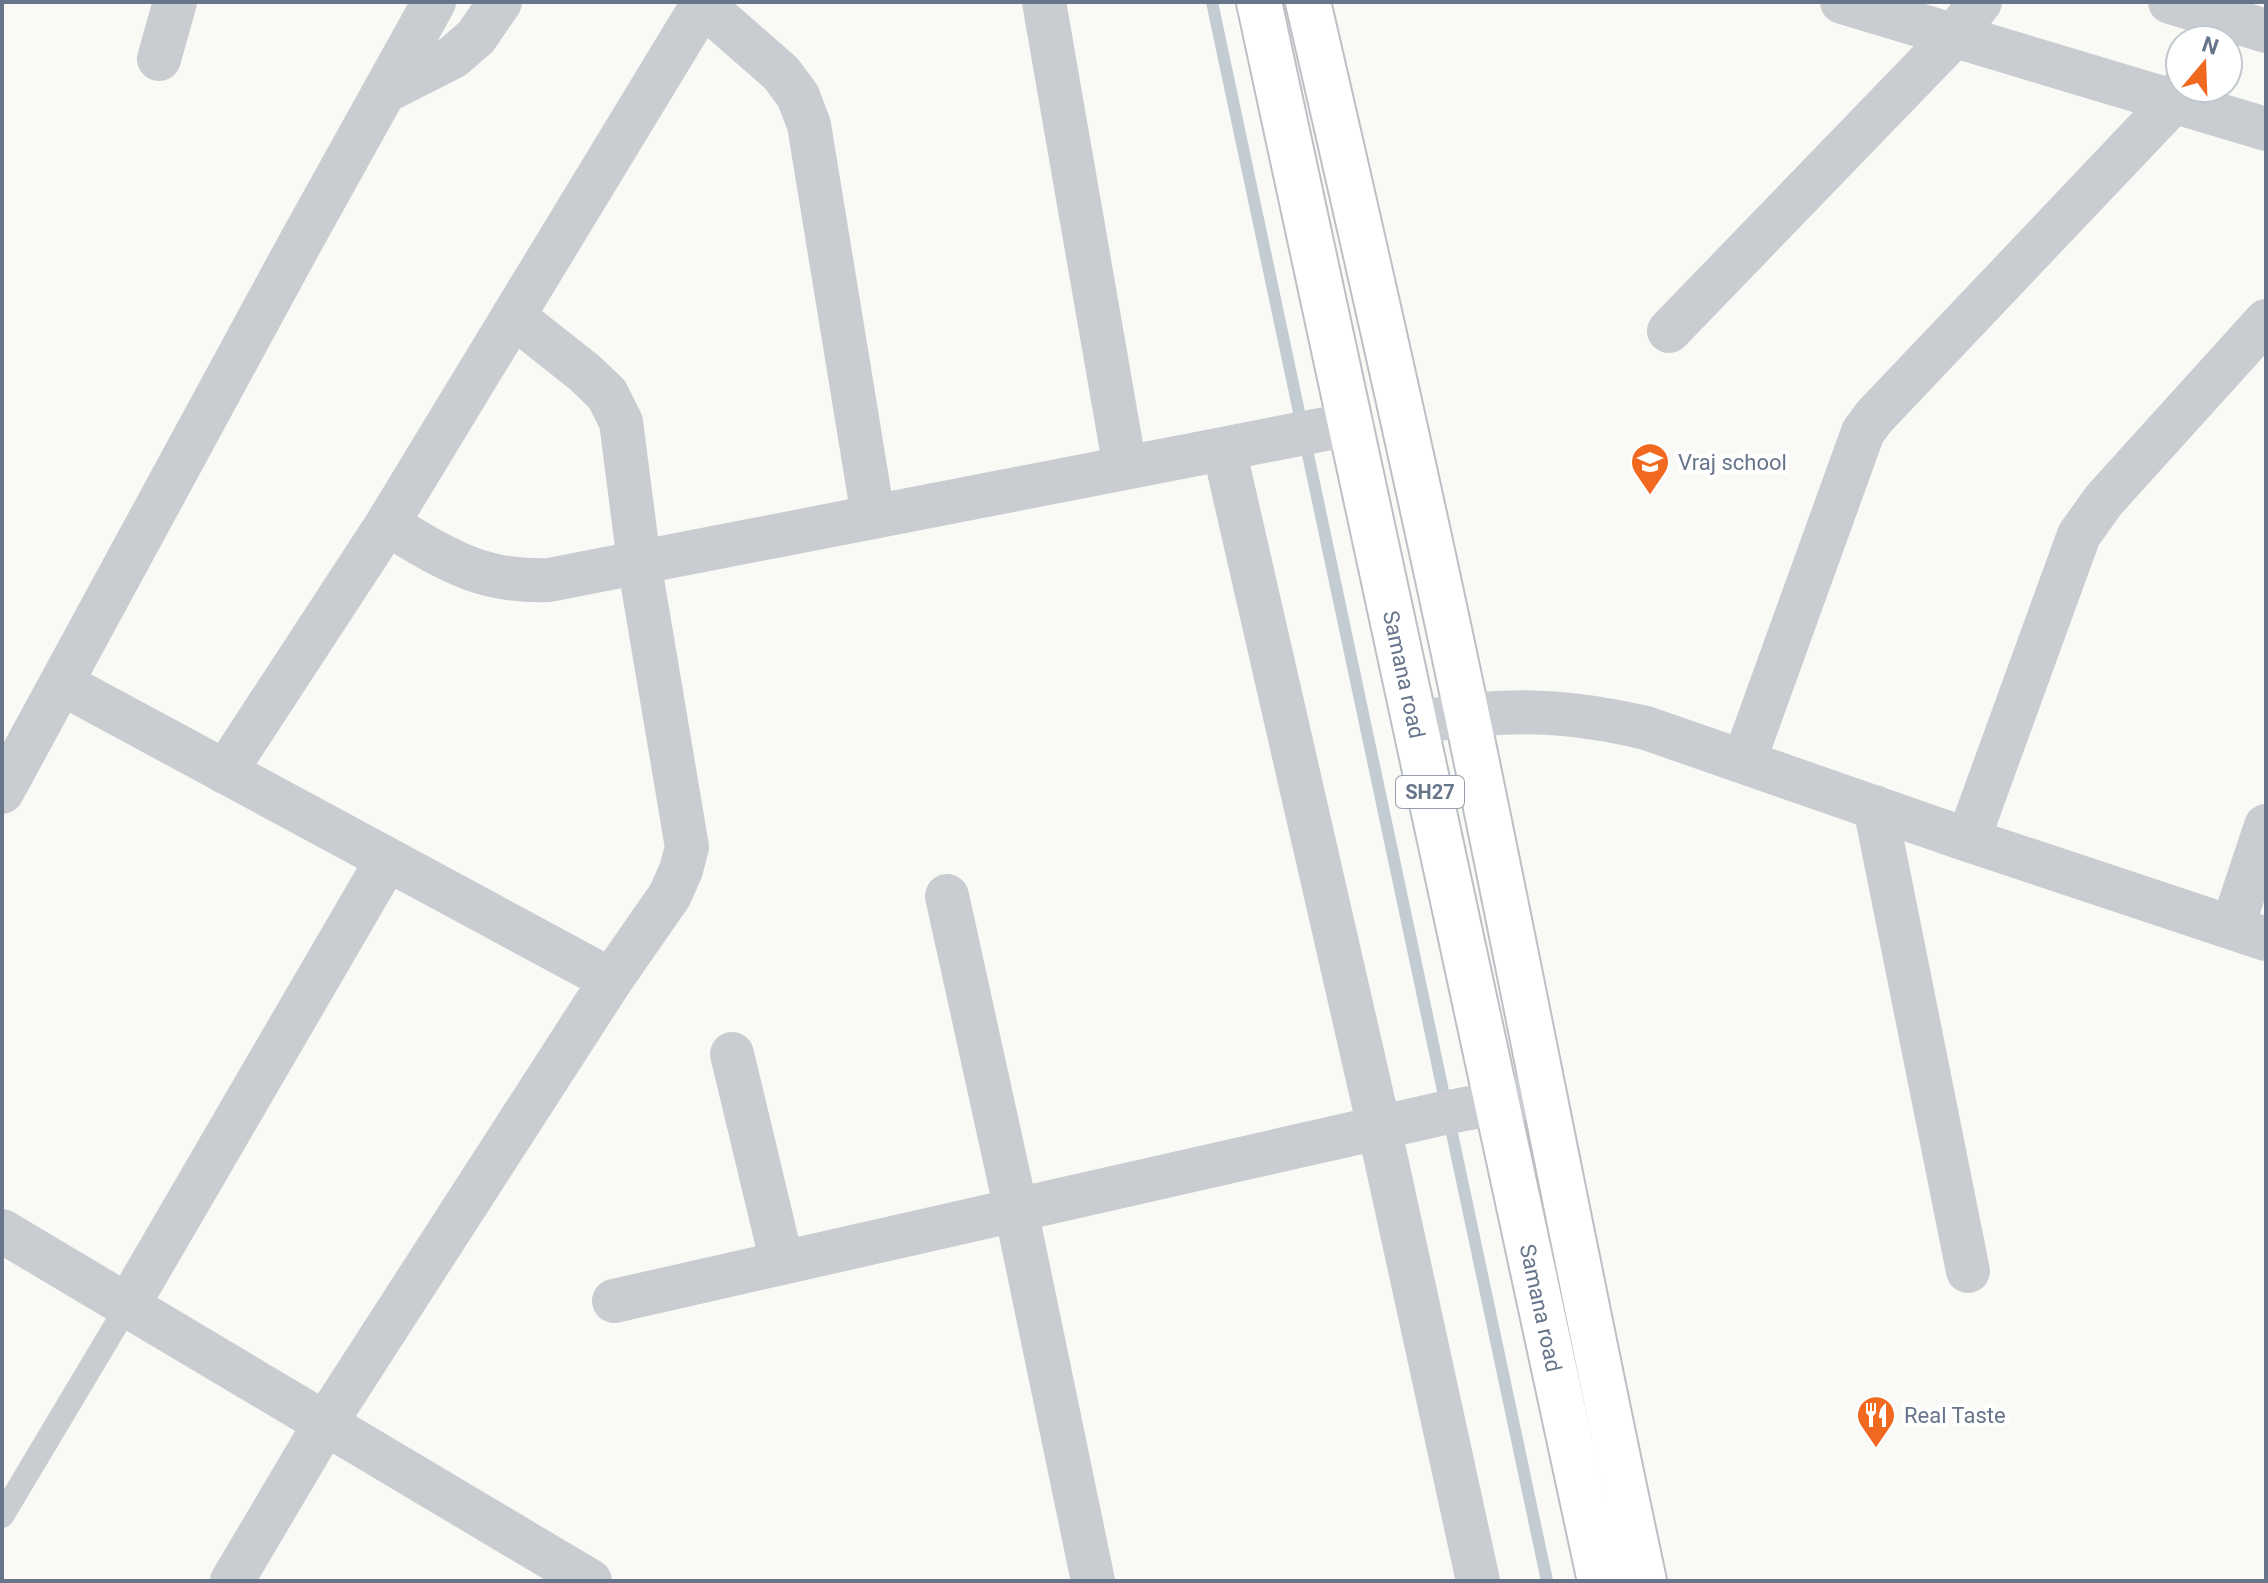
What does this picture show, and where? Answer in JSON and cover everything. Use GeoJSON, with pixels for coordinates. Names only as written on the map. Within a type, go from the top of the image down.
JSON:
{"type":"FeatureCollection","features":[{"type":"Feature","properties":{"kind":"main road","name":"Samana road"},"geometry":{"type":"LineString","coordinates":[[1259,2],[1600,1581]]}},
{"type":"Feature","properties":{"kind":"main road","name":"Samana road"},"geometry":{"type":"LineString","coordinates":[[1308,2],[1467,714],[1542,1094],[1644,1581]]}},
{"type":"Feature","properties":{"kind":"street"},"geometry":{"type":"LineString","coordinates":[[159,59],[175,2]]}},
{"type":"Feature","properties":{"kind":"street"},"geometry":{"type":"LineString","coordinates":[[2,792],[434,2]]}},
{"type":"Feature","properties":{"kind":"street"},"geometry":{"type":"LineString","coordinates":[[384,92],[453,57],[476,37],[500,2]]}},
{"type":"Feature","properties":{"kind":"street"},"geometry":{"type":"LineString","coordinates":[[1044,2],[1125,468]]}},
{"type":"Feature","properties":{"kind":"street"},"geometry":{"type":"LineString","coordinates":[[1842,2],[1968,19],[2164,90]]}},
{"type":"Feature","properties":{"kind":"street"},"geometry":{"type":"LineString","coordinates":[[2170,2],[2239,23]]}},
{"type":"Feature","properties":{"kind":"street"},"geometry":{"type":"LineString","coordinates":[[225,772],[387,524],[703,3],[781,73],[798,96],[809,125],[873,516]]}},
{"type":"Feature","properties":{"kind":"street"},"geometry":{"type":"LineString","coordinates":[[1669,331],[1968,19]]}},
{"type":"Feature","properties":{"kind":"street"},"geometry":{"type":"LineString","coordinates":[[1744,761],[1863,432],[2170,104]]}},
{"type":"Feature","properties":{"kind":"street"},"geometry":{"type":"LineString","coordinates":[[2201,104],[2266,129]]}},
{"type":"Feature","properties":{"kind":"street"},"geometry":{"type":"LineString","coordinates":[[232,1581],[326,1422],[611,980],[670,895],[687,847],[639,562],[621,422],[607,394],[513,316]]}},
{"type":"Feature","properties":{"kind":"street"},"geometry":{"type":"LineString","coordinates":[[1968,840],[2079,535],[2104,500],[2266,321]]}},
{"type":"Feature","properties":{"kind":"street"},"geometry":{"type":"LineString","coordinates":[[387,524],[459,566],[492,577],[518,581],[549,580],[1351,424]]}},
{"type":"Feature","properties":{"kind":"street"},"geometry":{"type":"LineString","coordinates":[[1224,449],[1412,1120],[1478,1581]]}},
{"type":"Feature","properties":{"kind":"street"},"geometry":{"type":"LineString","coordinates":[[61,683],[611,980]]}},
{"type":"Feature","properties":{"kind":"street"},"geometry":{"type":"LineString","coordinates":[[1415,723],[1467,714],[1529,711],[1592,716],[1646,728],[2249,933],[2266,826]]}},
{"type":"Feature","properties":{"kind":"street"},"geometry":{"type":"LineString","coordinates":[[1875,807],[1968,1271]]}},
{"type":"Feature","properties":{"kind":"street"},"geometry":{"type":"LineString","coordinates":[[128,1305],[387,860]]}},
{"type":"Feature","properties":{"kind":"street"},"geometry":{"type":"LineString","coordinates":[[947,896],[1093,1581]]}},
{"type":"Feature","properties":{"kind":"street"},"geometry":{"type":"LineString","coordinates":[[732,1054],[782,1263]]}},
{"type":"Feature","properties":{"kind":"street"},"geometry":{"type":"LineString","coordinates":[[614,1301],[1412,1120],[1542,1094]]}},
{"type":"Feature","properties":{"kind":"street"},"geometry":{"type":"LineString","coordinates":[[2,1231],[590,1581]]}},
{"type":"Feature","properties":{"kind":"lane"},"geometry":{"type":"LineString","coordinates":[[2,1516],[128,1305]]}},
{"type":"Feature","properties":{"kind":"waterway"},"geometry":{"type":"LineString","coordinates":[[1212,2],[1547,1581]]}},
{"type":"Feature","properties":{"kind":"place","name":"Vraj school"},"geometry":{"type":"Point","coordinates":[1650,496]}},
{"type":"Feature","properties":{"kind":"place","name":"Real Taste"},"geometry":{"type":"Point","coordinates":[1876,1449]}}]}
